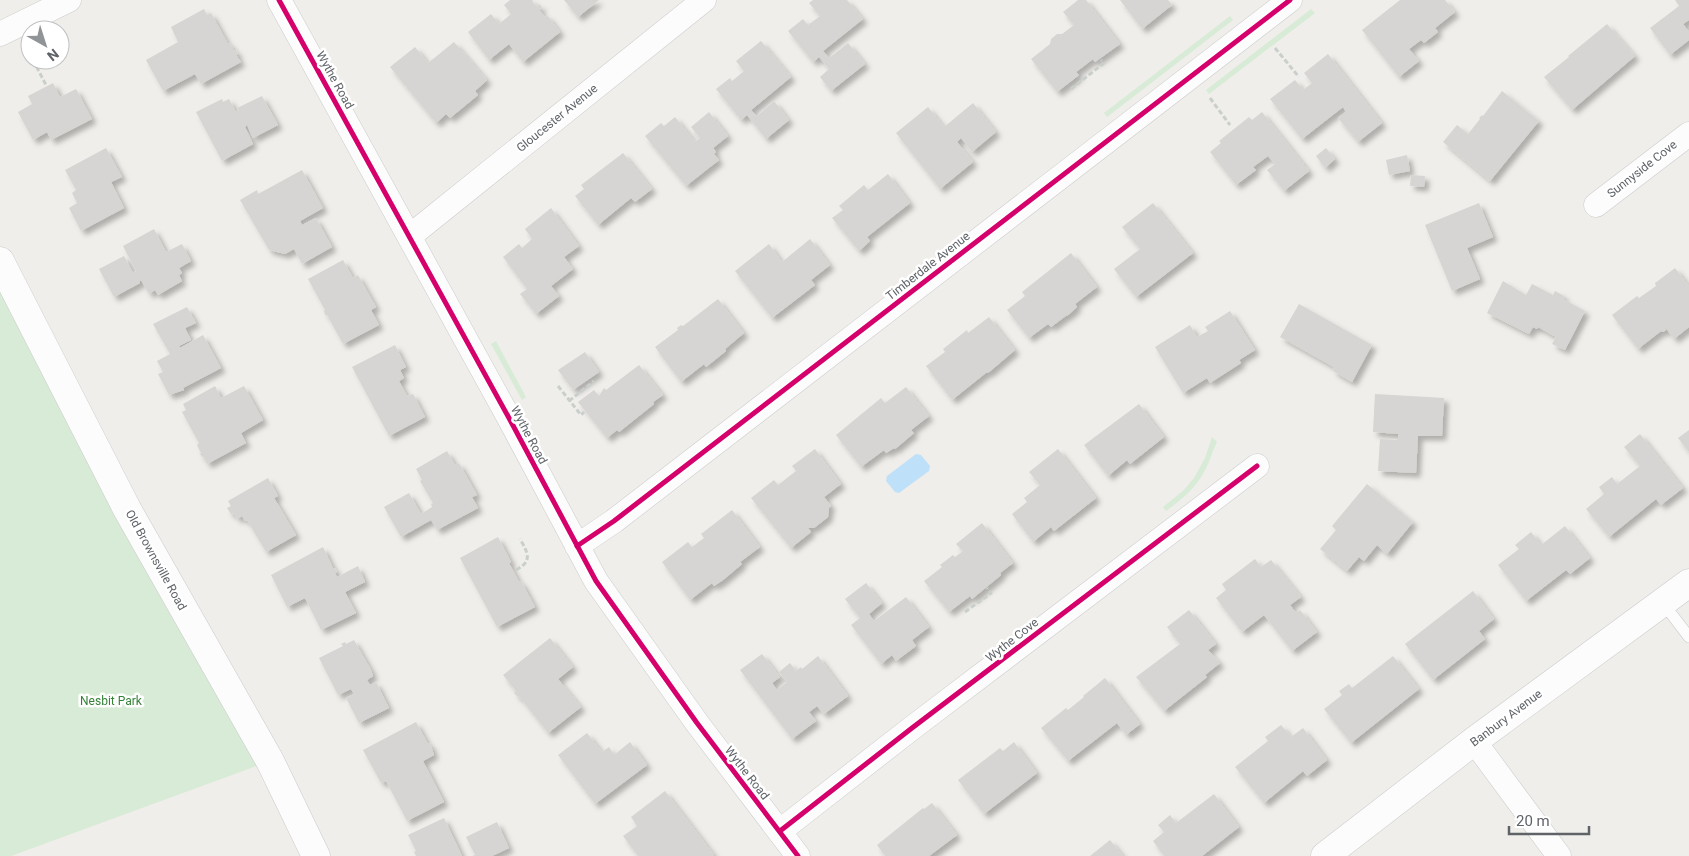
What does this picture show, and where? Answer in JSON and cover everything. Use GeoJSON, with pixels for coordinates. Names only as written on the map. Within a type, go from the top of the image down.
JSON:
{"type":"FeatureCollection","features":[{"type":"Feature","properties":{"kind":"main road","name":"Old Brownsville Road"},"geometry":{"type":"LineString","coordinates":[[0,261],[127,508],[270,761],[316,856]]}},
{"type":"Feature","properties":{"kind":"main road","name":"Banbury Avenue"},"geometry":{"type":"LineString","coordinates":[[1325,856],[1654,607],[1663,603],[1689,583]]}},
{"type":"Feature","properties":{"kind":"street"},"geometry":{"type":"LineString","coordinates":[[0,34],[69,0]]}},
{"type":"Feature","properties":{"kind":"street","name":"Wythe Road"},"geometry":{"type":"LineString","coordinates":[[279,0],[410,236],[596,581],[691,715],[798,856]]}},
{"type":"Feature","properties":{"kind":"street","name":"Gloucester Avenue"},"geometry":{"type":"LineString","coordinates":[[410,236],[704,0]]}},
{"type":"Feature","properties":{"kind":"street","name":"Timberdale Avenue"},"geometry":{"type":"LineString","coordinates":[[577,546],[614,521],[1290,0]]}},
{"type":"Feature","properties":{"kind":"street","name":"Sunnyside Cove"},"geometry":{"type":"LineString","coordinates":[[1596,205],[1689,134]]}},
{"type":"Feature","properties":{"kind":"street","name":"Wythe Cove"},"geometry":{"type":"LineString","coordinates":[[780,831],[912,728],[1258,466]]}},
{"type":"Feature","properties":{"kind":"street"},"geometry":{"type":"LineString","coordinates":[[1474,742],[1559,856]]}},
{"type":"Feature","properties":{"kind":"lane"},"geometry":{"type":"LineString","coordinates":[[1663,603],[1689,637]]}},
{"type":"Feature","properties":{"kind":"path"},"geometry":{"type":"LineString","coordinates":[[1276,48],[1299,78]]}},
{"type":"Feature","properties":{"kind":"path"},"geometry":{"type":"LineString","coordinates":[[1071,89],[1104,63],[1102,60]]}},
{"type":"Feature","properties":{"kind":"path"},"geometry":{"type":"LineString","coordinates":[[38,70],[46,85]]}},
{"type":"Feature","properties":{"kind":"path"},"geometry":{"type":"LineString","coordinates":[[1210,98],[1230,125]]}},
{"type":"Feature","properties":{"kind":"path"},"geometry":{"type":"LineString","coordinates":[[569,401],[594,381]]}},
{"type":"Feature","properties":{"kind":"path"},"geometry":{"type":"LineString","coordinates":[[558,386],[581,415],[584,412]]}},
{"type":"Feature","properties":{"kind":"path"},"geometry":{"type":"LineString","coordinates":[[516,570],[523,567],[528,560],[528,555],[520,540]]}},
{"type":"Feature","properties":{"kind":"path"},"geometry":{"type":"LineString","coordinates":[[965,612],[991,592],[987,588]]}},
{"type":"Feature","properties":{"kind":"green space"},"geometry":{"type":"Polygon","coordinates":[[[1311,9],[1315,13],[1209,94],[1206,90],[1311,9]]]}},
{"type":"Feature","properties":{"kind":"green space"},"geometry":{"type":"Polygon","coordinates":[[[1230,16],[1233,20],[1107,117],[1104,113],[1230,16]]]}},
{"type":"Feature","properties":{"kind":"green space","name":"Nesbit Park"},"geometry":{"type":"Polygon","coordinates":[[[0,262],[270,761],[11,856],[0,856],[0,262]]]}},
{"type":"Feature","properties":{"kind":"green space"},"geometry":{"type":"Polygon","coordinates":[[[496,341],[526,397],[522,400],[491,344],[496,341]]]}},
{"type":"Feature","properties":{"kind":"green space"},"geometry":{"type":"Polygon","coordinates":[[[1212,437],[1217,442],[1208,464],[1196,485],[1166,511],[1163,507],[1184,490],[1194,478],[1205,458],[1212,437]]]}},
{"type":"Feature","properties":{"kind":"water"},"geometry":{"type":"Polygon","coordinates":[[[916,454],[921,455],[930,466],[929,471],[899,493],[895,492],[886,481],[887,476],[916,454]]]}},
{"type":"Feature","properties":{"kind":"building"},"geometry":{"type":"Polygon","coordinates":[[[510,0],[534,0],[532,1],[537,7],[539,4],[542,7],[539,10],[545,17],[547,15],[560,32],[523,62],[509,44],[489,60],[468,32],[491,14],[499,24],[511,14],[504,5],[510,0]]]}},
{"type":"Feature","properties":{"kind":"building"},"geometry":{"type":"Polygon","coordinates":[[[564,0],[599,0],[578,17],[564,0]]]}},
{"type":"Feature","properties":{"kind":"building"},"geometry":{"type":"Polygon","coordinates":[[[813,0],[847,0],[863,19],[823,51],[829,58],[848,43],[865,64],[831,91],[820,77],[829,69],[819,57],[813,62],[788,31],[803,19],[808,25],[820,16],[809,3],[813,0]]]}},
{"type":"Feature","properties":{"kind":"building"},"geometry":{"type":"Polygon","coordinates":[[[1078,0],[1086,0],[1120,44],[1095,62],[1093,59],[1076,72],[1079,75],[1057,92],[1031,59],[1050,44],[1051,39],[1057,34],[1062,34],[1074,25],[1063,12],[1078,0]]]}},
{"type":"Feature","properties":{"kind":"building"},"geometry":{"type":"Polygon","coordinates":[[[1120,0],[1168,0],[1172,5],[1142,29],[1120,0]]]}},
{"type":"Feature","properties":{"kind":"building"},"geometry":{"type":"Polygon","coordinates":[[[1400,0],[1445,0],[1455,12],[1435,28],[1438,32],[1424,43],[1421,40],[1409,49],[1419,61],[1399,77],[1362,30],[1400,0]]]}},
{"type":"Feature","properties":{"kind":"building"},"geometry":{"type":"Polygon","coordinates":[[[1675,0],[1689,0],[1689,20],[1683,24],[1689,32],[1689,40],[1670,55],[1650,28],[1679,6],[1675,0]]]}},
{"type":"Feature","properties":{"kind":"building"},"geometry":{"type":"Polygon","coordinates":[[[204,9],[207,15],[211,13],[228,44],[230,43],[234,51],[236,50],[238,54],[236,55],[241,62],[201,84],[195,74],[163,91],[146,60],[178,42],[171,27],[204,9]]]}},
{"type":"Feature","properties":{"kind":"building"},"geometry":{"type":"Polygon","coordinates":[[[1607,24],[1635,56],[1572,110],[1544,77],[1607,24]]]}},
{"type":"Feature","properties":{"kind":"building"},"geometry":{"type":"Polygon","coordinates":[[[761,41],[791,77],[751,110],[757,116],[774,101],[789,120],[766,139],[747,115],[741,120],[716,89],[730,78],[732,81],[744,71],[736,61],[761,41]]]}},
{"type":"Feature","properties":{"kind":"building"},"geometry":{"type":"Polygon","coordinates":[[[454,42],[487,80],[475,91],[478,95],[450,118],[446,114],[436,123],[390,67],[415,47],[428,63],[454,42]]]}},
{"type":"Feature","properties":{"kind":"building"},"geometry":{"type":"Polygon","coordinates":[[[1328,54],[1382,123],[1358,142],[1338,118],[1346,112],[1343,107],[1302,139],[1270,99],[1295,80],[1303,90],[1312,83],[1304,73],[1328,54]]]}},
{"type":"Feature","properties":{"kind":"building"},"geometry":{"type":"Polygon","coordinates":[[[53,83],[60,97],[76,89],[92,119],[51,140],[47,132],[33,140],[18,112],[32,104],[28,96],[53,83]]]}},
{"type":"Feature","properties":{"kind":"building"},"geometry":{"type":"Polygon","coordinates":[[[1502,91],[1539,121],[1490,181],[1443,142],[1457,125],[1468,134],[1502,91]]]}},
{"type":"Feature","properties":{"kind":"building"},"geometry":{"type":"Polygon","coordinates":[[[262,96],[278,125],[253,138],[247,125],[245,127],[253,144],[222,161],[196,112],[222,99],[223,102],[229,99],[236,112],[239,111],[237,108],[262,96]]]}},
{"type":"Feature","properties":{"kind":"building"},"geometry":{"type":"Polygon","coordinates":[[[973,103],[996,132],[972,152],[961,138],[957,142],[973,162],[940,189],[896,133],[928,107],[944,127],[973,103]]]}},
{"type":"Feature","properties":{"kind":"building"},"geometry":{"type":"Polygon","coordinates":[[[709,112],[728,136],[713,148],[716,152],[714,154],[719,160],[686,186],[645,136],[661,123],[664,126],[675,117],[695,142],[700,138],[691,127],[709,112]]]}},
{"type":"Feature","properties":{"kind":"building"},"geometry":{"type":"Polygon","coordinates":[[[1262,112],[1309,171],[1284,191],[1267,170],[1275,164],[1268,156],[1253,167],[1256,170],[1236,185],[1210,152],[1221,143],[1219,141],[1249,117],[1252,120],[1262,112]]]}},
{"type":"Feature","properties":{"kind":"building"},"geometry":{"type":"Polygon","coordinates":[[[106,148],[122,177],[111,182],[124,208],[81,231],[69,208],[77,203],[72,193],[76,190],[65,170],[106,148]]]}},
{"type":"Feature","properties":{"kind":"building"},"geometry":{"type":"Polygon","coordinates":[[[1326,148],[1335,159],[1325,168],[1316,156],[1326,148]]]}},
{"type":"Feature","properties":{"kind":"building"},"geometry":{"type":"Polygon","coordinates":[[[623,153],[652,189],[635,202],[631,198],[598,225],[575,196],[584,189],[581,185],[623,153]]]}},
{"type":"Feature","properties":{"kind":"building"},"geometry":{"type":"Polygon","coordinates":[[[1407,155],[1410,171],[1389,175],[1386,160],[1407,155]]]}},
{"type":"Feature","properties":{"kind":"building"},"geometry":{"type":"Polygon","coordinates":[[[302,170],[323,208],[300,221],[302,225],[316,218],[332,247],[302,264],[294,249],[285,254],[269,250],[240,200],[257,190],[258,194],[302,170]]]}},
{"type":"Feature","properties":{"kind":"building"},"geometry":{"type":"Polygon","coordinates":[[[888,174],[910,203],[867,237],[870,241],[859,251],[832,218],[843,210],[839,206],[864,185],[868,190],[888,174]]]}},
{"type":"Feature","properties":{"kind":"building"},"geometry":{"type":"Polygon","coordinates":[[[1411,175],[1425,176],[1424,187],[1410,186],[1411,175]]]}},
{"type":"Feature","properties":{"kind":"building"},"geometry":{"type":"Polygon","coordinates":[[[1153,203],[1193,253],[1136,297],[1114,269],[1140,249],[1122,227],[1153,203]]]}},
{"type":"Feature","properties":{"kind":"building"},"geometry":{"type":"Polygon","coordinates":[[[1479,203],[1493,237],[1467,248],[1480,279],[1452,291],[1425,225],[1479,203]]]}},
{"type":"Feature","properties":{"kind":"building"},"geometry":{"type":"Polygon","coordinates":[[[551,208],[579,246],[564,257],[573,269],[551,286],[559,296],[536,314],[520,294],[527,289],[503,257],[519,244],[522,248],[532,239],[525,229],[551,208]]]}},
{"type":"Feature","properties":{"kind":"building"},"geometry":{"type":"Polygon","coordinates":[[[154,229],[166,252],[182,244],[191,261],[179,268],[182,273],[179,275],[182,281],[158,295],[155,290],[149,294],[141,280],[140,283],[114,297],[99,269],[124,256],[133,273],[136,271],[123,246],[154,229]]]}},
{"type":"Feature","properties":{"kind":"building"},"geometry":{"type":"Polygon","coordinates":[[[810,239],[830,265],[811,280],[815,285],[772,318],[735,271],[769,244],[782,262],[810,239]]]}},
{"type":"Feature","properties":{"kind":"building"},"geometry":{"type":"Polygon","coordinates":[[[1071,253],[1097,287],[1075,304],[1077,307],[1067,316],[1051,327],[1048,324],[1029,338],[1007,310],[1025,296],[1022,292],[1071,253]]]}},
{"type":"Feature","properties":{"kind":"building"},"geometry":{"type":"Polygon","coordinates":[[[343,260],[353,278],[358,275],[376,307],[371,310],[379,325],[343,344],[327,315],[325,315],[325,310],[308,279],[343,260]]]}},
{"type":"Feature","properties":{"kind":"building"},"geometry":{"type":"Polygon","coordinates":[[[1675,268],[1689,286],[1689,327],[1674,339],[1665,327],[1666,330],[1661,331],[1638,349],[1612,315],[1637,296],[1639,298],[1656,286],[1655,283],[1675,268]]]}},
{"type":"Feature","properties":{"kind":"building"},"geometry":{"type":"Polygon","coordinates":[[[1503,281],[1526,295],[1532,284],[1553,295],[1555,291],[1564,296],[1563,299],[1585,311],[1565,350],[1552,344],[1556,337],[1538,327],[1537,329],[1533,327],[1529,334],[1487,313],[1503,281]]]}},
{"type":"Feature","properties":{"kind":"building"},"geometry":{"type":"Polygon","coordinates":[[[718,299],[744,333],[706,367],[704,364],[681,382],[655,347],[678,330],[677,328],[681,325],[683,326],[718,299]]]}},
{"type":"Feature","properties":{"kind":"building"},"geometry":{"type":"Polygon","coordinates":[[[1299,304],[1372,345],[1352,382],[1333,371],[1334,367],[1280,337],[1299,304]]]}},
{"type":"Feature","properties":{"kind":"building"},"geometry":{"type":"Polygon","coordinates":[[[187,307],[196,323],[185,328],[191,340],[179,346],[180,348],[203,335],[221,368],[183,388],[184,390],[169,395],[158,374],[163,372],[157,361],[170,354],[153,324],[187,307]]]}},
{"type":"Feature","properties":{"kind":"building"},"geometry":{"type":"Polygon","coordinates":[[[1230,311],[1255,350],[1239,360],[1241,363],[1210,383],[1207,378],[1183,393],[1155,347],[1190,325],[1197,337],[1208,331],[1205,327],[1230,311]]]}},
{"type":"Feature","properties":{"kind":"building"},"geometry":{"type":"Polygon","coordinates":[[[989,317],[1015,350],[952,400],[926,366],[945,352],[943,349],[967,330],[968,333],[989,317]]]}},
{"type":"Feature","properties":{"kind":"building"},"geometry":{"type":"Polygon","coordinates":[[[395,345],[406,367],[400,370],[404,378],[399,381],[407,396],[413,394],[425,417],[389,436],[352,367],[395,345]]]}},
{"type":"Feature","properties":{"kind":"building"},"geometry":{"type":"Polygon","coordinates":[[[585,352],[599,372],[573,390],[558,370],[585,352]]]}},
{"type":"Feature","properties":{"kind":"building"},"geometry":{"type":"Polygon","coordinates":[[[639,365],[663,395],[619,432],[617,430],[607,438],[578,402],[594,390],[599,396],[604,388],[606,390],[639,365]]]}},
{"type":"Feature","properties":{"kind":"building"},"geometry":{"type":"Polygon","coordinates":[[[215,386],[221,398],[244,386],[263,420],[241,433],[246,443],[207,464],[200,454],[197,445],[199,443],[182,412],[186,410],[183,404],[215,386]]]}},
{"type":"Feature","properties":{"kind":"building"},"geometry":{"type":"Polygon","coordinates":[[[906,387],[929,416],[911,430],[914,433],[895,449],[886,453],[884,450],[861,467],[836,435],[881,398],[885,403],[906,387]]]}},
{"type":"Feature","properties":{"kind":"building"},"geometry":{"type":"Polygon","coordinates":[[[1375,394],[1444,398],[1442,436],[1418,436],[1416,473],[1378,471],[1380,439],[1398,440],[1398,434],[1373,432],[1375,394]]]}},
{"type":"Feature","properties":{"kind":"building"},"geometry":{"type":"Polygon","coordinates":[[[1139,404],[1164,437],[1130,464],[1127,460],[1108,476],[1084,445],[1139,404]]]}},
{"type":"Feature","properties":{"kind":"building"},"geometry":{"type":"Polygon","coordinates":[[[1689,430],[1689,452],[1678,438],[1689,430]]]}},
{"type":"Feature","properties":{"kind":"building"},"geometry":{"type":"Polygon","coordinates":[[[1640,434],[1683,488],[1661,505],[1656,499],[1609,537],[1586,509],[1604,494],[1599,487],[1612,477],[1617,484],[1640,466],[1624,447],[1640,434]]]}},
{"type":"Feature","properties":{"kind":"building"},"geometry":{"type":"Polygon","coordinates":[[[815,449],[841,484],[824,497],[831,506],[828,517],[814,528],[808,528],[811,532],[791,548],[751,498],[774,480],[778,485],[796,471],[792,466],[815,449]]]}},
{"type":"Feature","properties":{"kind":"building"},"geometry":{"type":"Polygon","coordinates":[[[1058,449],[1096,498],[1054,531],[1051,527],[1033,542],[1012,514],[1027,502],[1024,498],[1040,485],[1029,472],[1058,449]]]}},
{"type":"Feature","properties":{"kind":"building"},"geometry":{"type":"Polygon","coordinates":[[[447,451],[455,465],[459,463],[477,495],[472,497],[478,508],[437,530],[431,520],[401,537],[384,507],[409,493],[421,514],[432,507],[431,504],[433,503],[420,481],[422,480],[416,469],[447,451]]]}},
{"type":"Feature","properties":{"kind":"building"},"geometry":{"type":"Polygon","coordinates":[[[268,478],[278,496],[274,498],[296,535],[266,552],[247,520],[245,521],[242,516],[237,519],[234,513],[231,514],[227,508],[231,506],[228,501],[268,478]]]}},
{"type":"Feature","properties":{"kind":"building"},"geometry":{"type":"Polygon","coordinates":[[[1367,484],[1413,522],[1387,554],[1377,545],[1364,561],[1359,557],[1347,571],[1320,549],[1336,530],[1332,526],[1367,484]]]}},
{"type":"Feature","properties":{"kind":"building"},"geometry":{"type":"Polygon","coordinates":[[[732,510],[760,547],[740,562],[742,564],[723,580],[714,586],[712,583],[690,600],[662,562],[688,542],[692,547],[704,538],[701,534],[732,510]]]}},
{"type":"Feature","properties":{"kind":"building"},"geometry":{"type":"Polygon","coordinates":[[[982,523],[1013,563],[972,599],[970,596],[949,612],[924,581],[942,567],[940,565],[953,555],[955,557],[963,551],[956,544],[982,523]]]}},
{"type":"Feature","properties":{"kind":"building"},"geometry":{"type":"Polygon","coordinates":[[[1565,526],[1590,558],[1570,574],[1566,570],[1526,601],[1498,565],[1519,549],[1515,545],[1531,532],[1541,545],[1565,526]]]}},
{"type":"Feature","properties":{"kind":"building"},"geometry":{"type":"Polygon","coordinates":[[[498,537],[519,582],[521,581],[535,607],[497,627],[460,558],[498,537]]]}},
{"type":"Feature","properties":{"kind":"building"},"geometry":{"type":"Polygon","coordinates":[[[323,547],[333,568],[337,572],[335,573],[337,577],[358,566],[365,582],[345,592],[356,613],[321,630],[305,598],[287,607],[271,575],[323,547]]]}},
{"type":"Feature","properties":{"kind":"building"},"geometry":{"type":"Polygon","coordinates":[[[1255,559],[1261,567],[1271,560],[1301,597],[1290,605],[1296,613],[1300,610],[1317,632],[1292,651],[1264,615],[1242,632],[1216,598],[1226,590],[1222,584],[1255,559]]]}},
{"type":"Feature","properties":{"kind":"building"},"geometry":{"type":"Polygon","coordinates":[[[866,583],[882,603],[869,614],[874,621],[906,597],[929,627],[912,640],[916,646],[896,661],[892,655],[881,664],[851,625],[860,618],[845,599],[866,583]]]}},
{"type":"Feature","properties":{"kind":"building"},"geometry":{"type":"Polygon","coordinates":[[[1473,591],[1494,619],[1479,631],[1485,639],[1433,680],[1405,644],[1473,591]]]}},
{"type":"Feature","properties":{"kind":"building"},"geometry":{"type":"Polygon","coordinates":[[[1189,610],[1216,644],[1208,650],[1220,663],[1205,675],[1207,677],[1164,711],[1136,677],[1180,644],[1167,627],[1189,610]]]}},
{"type":"Feature","properties":{"kind":"building"},"geometry":{"type":"Polygon","coordinates":[[[550,638],[573,667],[558,679],[581,707],[548,733],[519,696],[514,693],[516,691],[503,675],[550,638]]]}},
{"type":"Feature","properties":{"kind":"building"},"geometry":{"type":"Polygon","coordinates":[[[354,640],[373,676],[367,680],[370,685],[376,682],[389,708],[359,723],[346,698],[354,694],[351,689],[338,695],[319,658],[343,646],[341,644],[354,640]]]}},
{"type":"Feature","properties":{"kind":"building"},"geometry":{"type":"Polygon","coordinates":[[[762,654],[780,677],[772,683],[777,690],[787,682],[779,672],[790,663],[796,671],[801,667],[802,669],[818,656],[848,696],[824,714],[817,706],[809,712],[816,721],[792,739],[740,670],[762,654]]]}},
{"type":"Feature","properties":{"kind":"building"},"geometry":{"type":"Polygon","coordinates":[[[1393,656],[1419,689],[1351,743],[1324,709],[1342,695],[1339,691],[1349,684],[1352,688],[1393,656]]]}},
{"type":"Feature","properties":{"kind":"building"},"geometry":{"type":"Polygon","coordinates":[[[1105,678],[1140,724],[1126,735],[1117,723],[1068,761],[1041,728],[1066,708],[1068,710],[1105,678]]]}},
{"type":"Feature","properties":{"kind":"building"},"geometry":{"type":"Polygon","coordinates":[[[416,722],[428,744],[430,743],[434,755],[423,761],[444,802],[407,821],[386,781],[381,783],[363,750],[416,722]]]}},
{"type":"Feature","properties":{"kind":"building"},"geometry":{"type":"Polygon","coordinates":[[[1281,725],[1291,737],[1303,728],[1327,760],[1307,776],[1303,771],[1264,803],[1235,767],[1268,741],[1265,737],[1281,725]]]}},
{"type":"Feature","properties":{"kind":"building"},"geometry":{"type":"Polygon","coordinates":[[[587,733],[602,752],[609,747],[614,755],[630,742],[647,765],[595,804],[558,755],[587,733]]]}},
{"type":"Feature","properties":{"kind":"building"},"geometry":{"type":"Polygon","coordinates":[[[1014,742],[1037,773],[984,814],[958,780],[1000,748],[1003,751],[1014,742]]]}},
{"type":"Feature","properties":{"kind":"building"},"geometry":{"type":"Polygon","coordinates":[[[665,791],[714,855],[638,856],[623,836],[637,826],[631,817],[665,791]]]}},
{"type":"Feature","properties":{"kind":"building"},"geometry":{"type":"Polygon","coordinates":[[[1214,794],[1239,827],[1202,856],[1164,856],[1153,841],[1164,832],[1158,825],[1170,815],[1176,823],[1214,794]]]}},
{"type":"Feature","properties":{"kind":"building"},"geometry":{"type":"Polygon","coordinates":[[[932,803],[957,835],[929,856],[885,856],[877,845],[932,803]]]}},
{"type":"Feature","properties":{"kind":"building"},"geometry":{"type":"Polygon","coordinates":[[[444,818],[462,856],[416,856],[414,852],[416,851],[408,835],[444,818]]]}},
{"type":"Feature","properties":{"kind":"building"},"geometry":{"type":"Polygon","coordinates":[[[497,822],[509,848],[492,856],[472,856],[475,855],[466,837],[497,822]]]}},
{"type":"Feature","properties":{"kind":"building"},"geometry":{"type":"Polygon","coordinates":[[[1110,840],[1123,856],[1090,856],[1110,840]]]}},
{"type":"Feature","properties":{"kind":"cycle path"},"geometry":{"type":"LineString","coordinates":[[279,0],[509,418],[596,581],[697,723],[798,856]]}},
{"type":"Feature","properties":{"kind":"cycle path"},"geometry":{"type":"LineString","coordinates":[[577,546],[614,521],[1290,0]]}},
{"type":"Feature","properties":{"kind":"cycle path"},"geometry":{"type":"LineString","coordinates":[[780,831],[912,728],[1257,466]]}}]}
